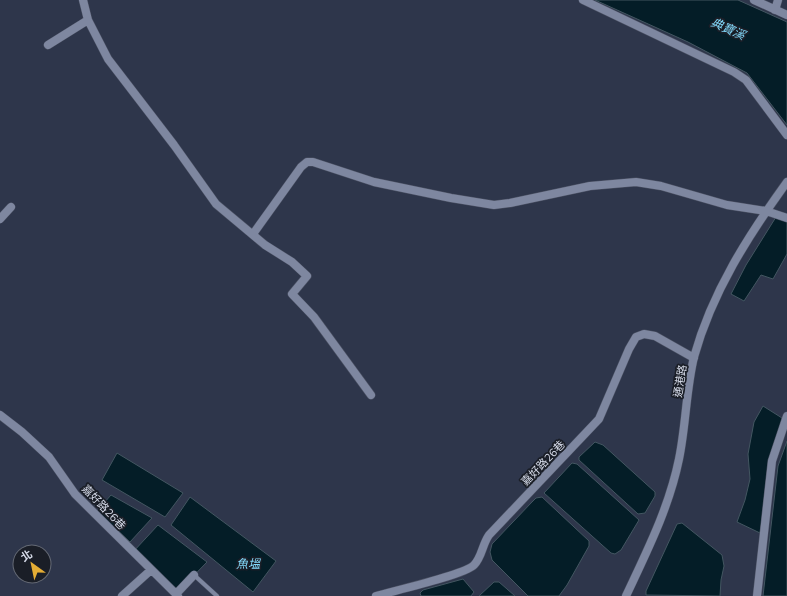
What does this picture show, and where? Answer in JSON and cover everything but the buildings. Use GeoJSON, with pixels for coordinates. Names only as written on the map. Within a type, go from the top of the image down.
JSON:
{"type":"FeatureCollection","features":[{"type":"Feature","properties":{"kind":"street"},"geometry":{"type":"LineString","coordinates":[[83,0],[88,20],[108,59],[170,139],[216,204],[307,276],[292,294],[314,317],[371,395]]}},
{"type":"Feature","properties":{"kind":"street"},"geometry":{"type":"LineString","coordinates":[[583,0],[734,72],[746,80],[787,136]]}},
{"type":"Feature","properties":{"kind":"street"},"geometry":{"type":"LineString","coordinates":[[754,0],[787,15]]}},
{"type":"Feature","properties":{"kind":"street"},"geometry":{"type":"LineString","coordinates":[[775,10],[778,0]]}},
{"type":"Feature","properties":{"kind":"street"},"geometry":{"type":"LineString","coordinates":[[48,45],[88,20]]}},
{"type":"Feature","properties":{"kind":"street"},"geometry":{"type":"LineString","coordinates":[[253,234],[301,167],[307,162],[313,162],[374,182],[451,198],[494,205],[590,186],[636,182],[661,186],[727,205],[766,211],[787,218]]}},
{"type":"Feature","properties":{"kind":"street","name":"通港路"},"geometry":{"type":"LineString","coordinates":[[626,596],[669,501],[679,458],[694,358],[713,305],[732,264],[766,211],[787,182]]}},
{"type":"Feature","properties":{"kind":"street"},"geometry":{"type":"LineString","coordinates":[[0,219],[11,207]]}},
{"type":"Feature","properties":{"kind":"street","name":"嘉好路26巷"},"geometry":{"type":"LineString","coordinates":[[376,596],[453,575],[473,567],[480,556],[483,543],[489,535],[600,419],[628,349],[636,337],[644,334],[655,336],[694,358]]}},
{"type":"Feature","properties":{"kind":"street","name":"嘉好路26巷"},"geometry":{"type":"LineString","coordinates":[[0,415],[22,432],[49,457],[75,494],[177,595]]}},
{"type":"Feature","properties":{"kind":"street"},"geometry":{"type":"LineString","coordinates":[[757,596],[772,461],[787,416]]}},
{"type":"Feature","properties":{"kind":"street"},"geometry":{"type":"LineString","coordinates":[[122,596],[151,570]]}},
{"type":"Feature","properties":{"kind":"street"},"geometry":{"type":"LineString","coordinates":[[177,595],[194,575]]}},
{"type":"Feature","properties":{"kind":"lane"},"geometry":{"type":"LineString","coordinates":[[194,575],[217,596]]}},
{"type":"Feature","properties":{"kind":"water","name":"典寶溪"},"geometry":{"type":"Polygon","coordinates":[[[595,0],[738,0],[787,22],[787,125],[747,73],[688,42],[595,0]]]}},
{"type":"Feature","properties":{"kind":"water"},"geometry":{"type":"Polygon","coordinates":[[[776,217],[787,222],[787,254],[773,279],[761,275],[744,301],[731,294],[746,265],[776,217]]]}},
{"type":"Feature","properties":{"kind":"water"},"geometry":{"type":"Polygon","coordinates":[[[763,406],[782,418],[760,533],[737,522],[745,500],[750,479],[748,454],[754,422],[763,406]]]}},
{"type":"Feature","properties":{"kind":"water"},"geometry":{"type":"Polygon","coordinates":[[[787,441],[787,596],[763,596],[778,466],[787,441]]]}},
{"type":"Feature","properties":{"kind":"water"},"geometry":{"type":"Polygon","coordinates":[[[595,442],[603,445],[655,492],[655,496],[645,513],[638,514],[579,460],[579,457],[595,442]]]}},
{"type":"Feature","properties":{"kind":"water"},"geometry":{"type":"Polygon","coordinates":[[[117,453],[183,493],[165,517],[102,480],[117,453]]]}},
{"type":"Feature","properties":{"kind":"water"},"geometry":{"type":"Polygon","coordinates":[[[572,463],[577,464],[639,520],[621,550],[615,554],[611,553],[544,493],[572,463]]]}},
{"type":"Feature","properties":{"kind":"water"},"geometry":{"type":"Polygon","coordinates":[[[111,495],[152,518],[130,542],[97,511],[111,495]]]}},
{"type":"Feature","properties":{"kind":"water","name":"魚塭"},"geometry":{"type":"Polygon","coordinates":[[[190,497],[276,561],[253,592],[171,525],[190,497]]]}},
{"type":"Feature","properties":{"kind":"water"},"geometry":{"type":"Polygon","coordinates":[[[542,497],[589,541],[589,546],[567,585],[559,596],[528,596],[492,560],[490,552],[492,544],[536,498],[542,497]]]}},
{"type":"Feature","properties":{"kind":"water"},"geometry":{"type":"Polygon","coordinates":[[[682,523],[722,555],[724,566],[720,596],[646,595],[646,591],[677,524],[682,523]]]}},
{"type":"Feature","properties":{"kind":"water","name":"魚塭"},"geometry":{"type":"Polygon","coordinates":[[[158,525],[207,562],[176,594],[133,552],[158,525]]]}},
{"type":"Feature","properties":{"kind":"water"},"geometry":{"type":"Polygon","coordinates":[[[463,579],[474,592],[471,596],[421,596],[420,593],[423,590],[463,579]]]}},
{"type":"Feature","properties":{"kind":"water"},"geometry":{"type":"Polygon","coordinates":[[[494,582],[499,582],[515,596],[479,596],[494,582]]]}}]}
